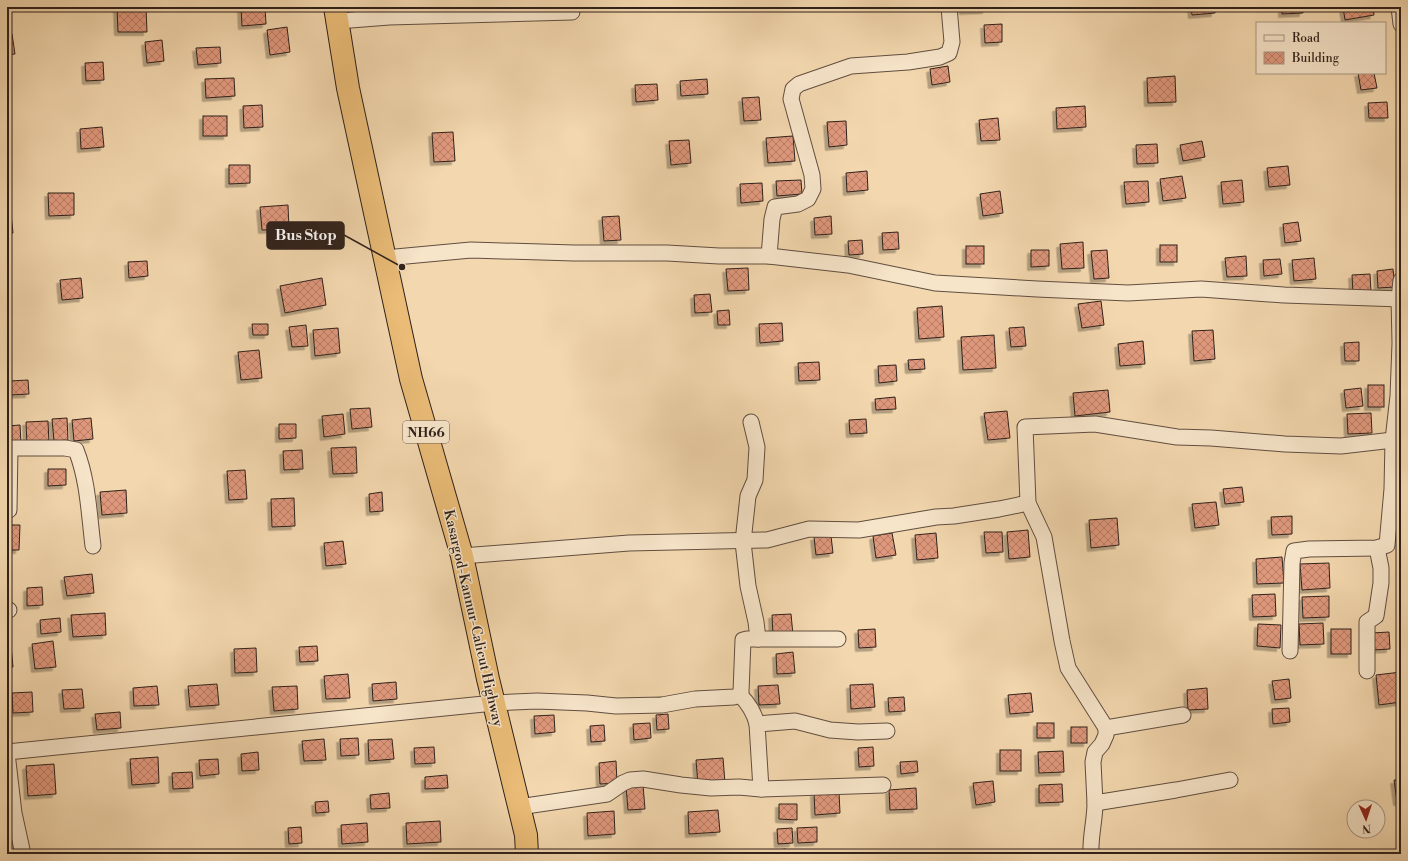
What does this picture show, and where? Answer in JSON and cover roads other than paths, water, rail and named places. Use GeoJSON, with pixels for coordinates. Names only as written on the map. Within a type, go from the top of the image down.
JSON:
{"type":"FeatureCollection","features":[{"type":"Feature","properties":{"kind":"highway","name":"Kasargod-Kannur-Calicut Highway"},"geometry":{"type":"LineString","coordinates":[[337,14],[348,88],[411,379],[462,556],[494,704],[526,835],[527,854]]}},
{"type":"Feature","properties":{"kind":"street"},"geometry":{"type":"LineString","coordinates":[[769,256],[772,219],[776,207],[798,204],[808,199],[813,189],[812,175],[791,99],[793,89],[799,84],[851,66],[908,62],[940,57],[949,53],[952,42],[949,7]]}},
{"type":"Feature","properties":{"kind":"street"},"geometry":{"type":"LineString","coordinates":[[1399,7],[1401,24]]}},
{"type":"Feature","properties":{"kind":"street"},"geometry":{"type":"LineString","coordinates":[[337,14],[390,17],[572,12]]}},
{"type":"Feature","properties":{"kind":"street"},"geometry":{"type":"LineString","coordinates":[[385,258],[471,250],[769,256],[848,265],[935,283],[1128,293],[1201,289],[1284,295],[1400,299]]}},
{"type":"Feature","properties":{"kind":"street"},"geometry":{"type":"LineString","coordinates":[[1367,671],[1367,622],[1376,616],[1381,583],[1381,568],[1388,546],[1392,489],[1393,440],[1398,396],[1401,280]]}},
{"type":"Feature","properties":{"kind":"street"},"geometry":{"type":"LineString","coordinates":[[751,422],[757,447],[756,480],[748,496],[743,542],[748,586],[758,639]]}},
{"type":"Feature","properties":{"kind":"street"},"geometry":{"type":"LineString","coordinates":[[1090,854],[1096,803],[1093,762],[1095,752],[1102,744],[1106,735],[1106,728],[1068,668],[1044,537],[1028,502],[1025,427],[1094,424],[1177,437],[1342,446],[1393,440]]}},
{"type":"Feature","properties":{"kind":"street"},"geometry":{"type":"LineString","coordinates":[[9,510],[9,448],[65,448],[76,450],[81,462],[85,482],[93,546]]}},
{"type":"Feature","properties":{"kind":"street"},"geometry":{"type":"LineString","coordinates":[[462,556],[629,544],[743,542],[767,540],[809,529],[860,530],[897,522],[962,515],[1028,502]]}},
{"type":"Feature","properties":{"kind":"street"},"geometry":{"type":"LineString","coordinates":[[1290,651],[1292,563],[1294,551],[1309,549],[1388,546]]}},
{"type":"Feature","properties":{"kind":"street"},"geometry":{"type":"LineString","coordinates":[[740,695],[743,640],[838,639]]}},
{"type":"Feature","properties":{"kind":"street"},"geometry":{"type":"LineString","coordinates":[[23,854],[14,813],[7,752],[494,704],[537,701],[616,706],[662,705],[695,699],[740,695],[748,702],[754,712],[757,724],[761,789]]}},
{"type":"Feature","properties":{"kind":"street"},"geometry":{"type":"LineString","coordinates":[[1106,728],[1183,715]]}},
{"type":"Feature","properties":{"kind":"street"},"geometry":{"type":"LineString","coordinates":[[757,724],[795,721],[830,730],[858,732],[887,731]]}},
{"type":"Feature","properties":{"kind":"street"},"geometry":{"type":"LineString","coordinates":[[519,807],[607,794],[630,780],[643,779],[694,787],[711,788],[739,787],[761,789],[883,785]]}},
{"type":"Feature","properties":{"kind":"street"},"geometry":{"type":"LineString","coordinates":[[1096,803],[1230,780]]}},
{"type":"Feature","properties":{"kind":"place","name":"Bus Stop"},"geometry":{"type":"Point","coordinates":[402,267]}}]}
